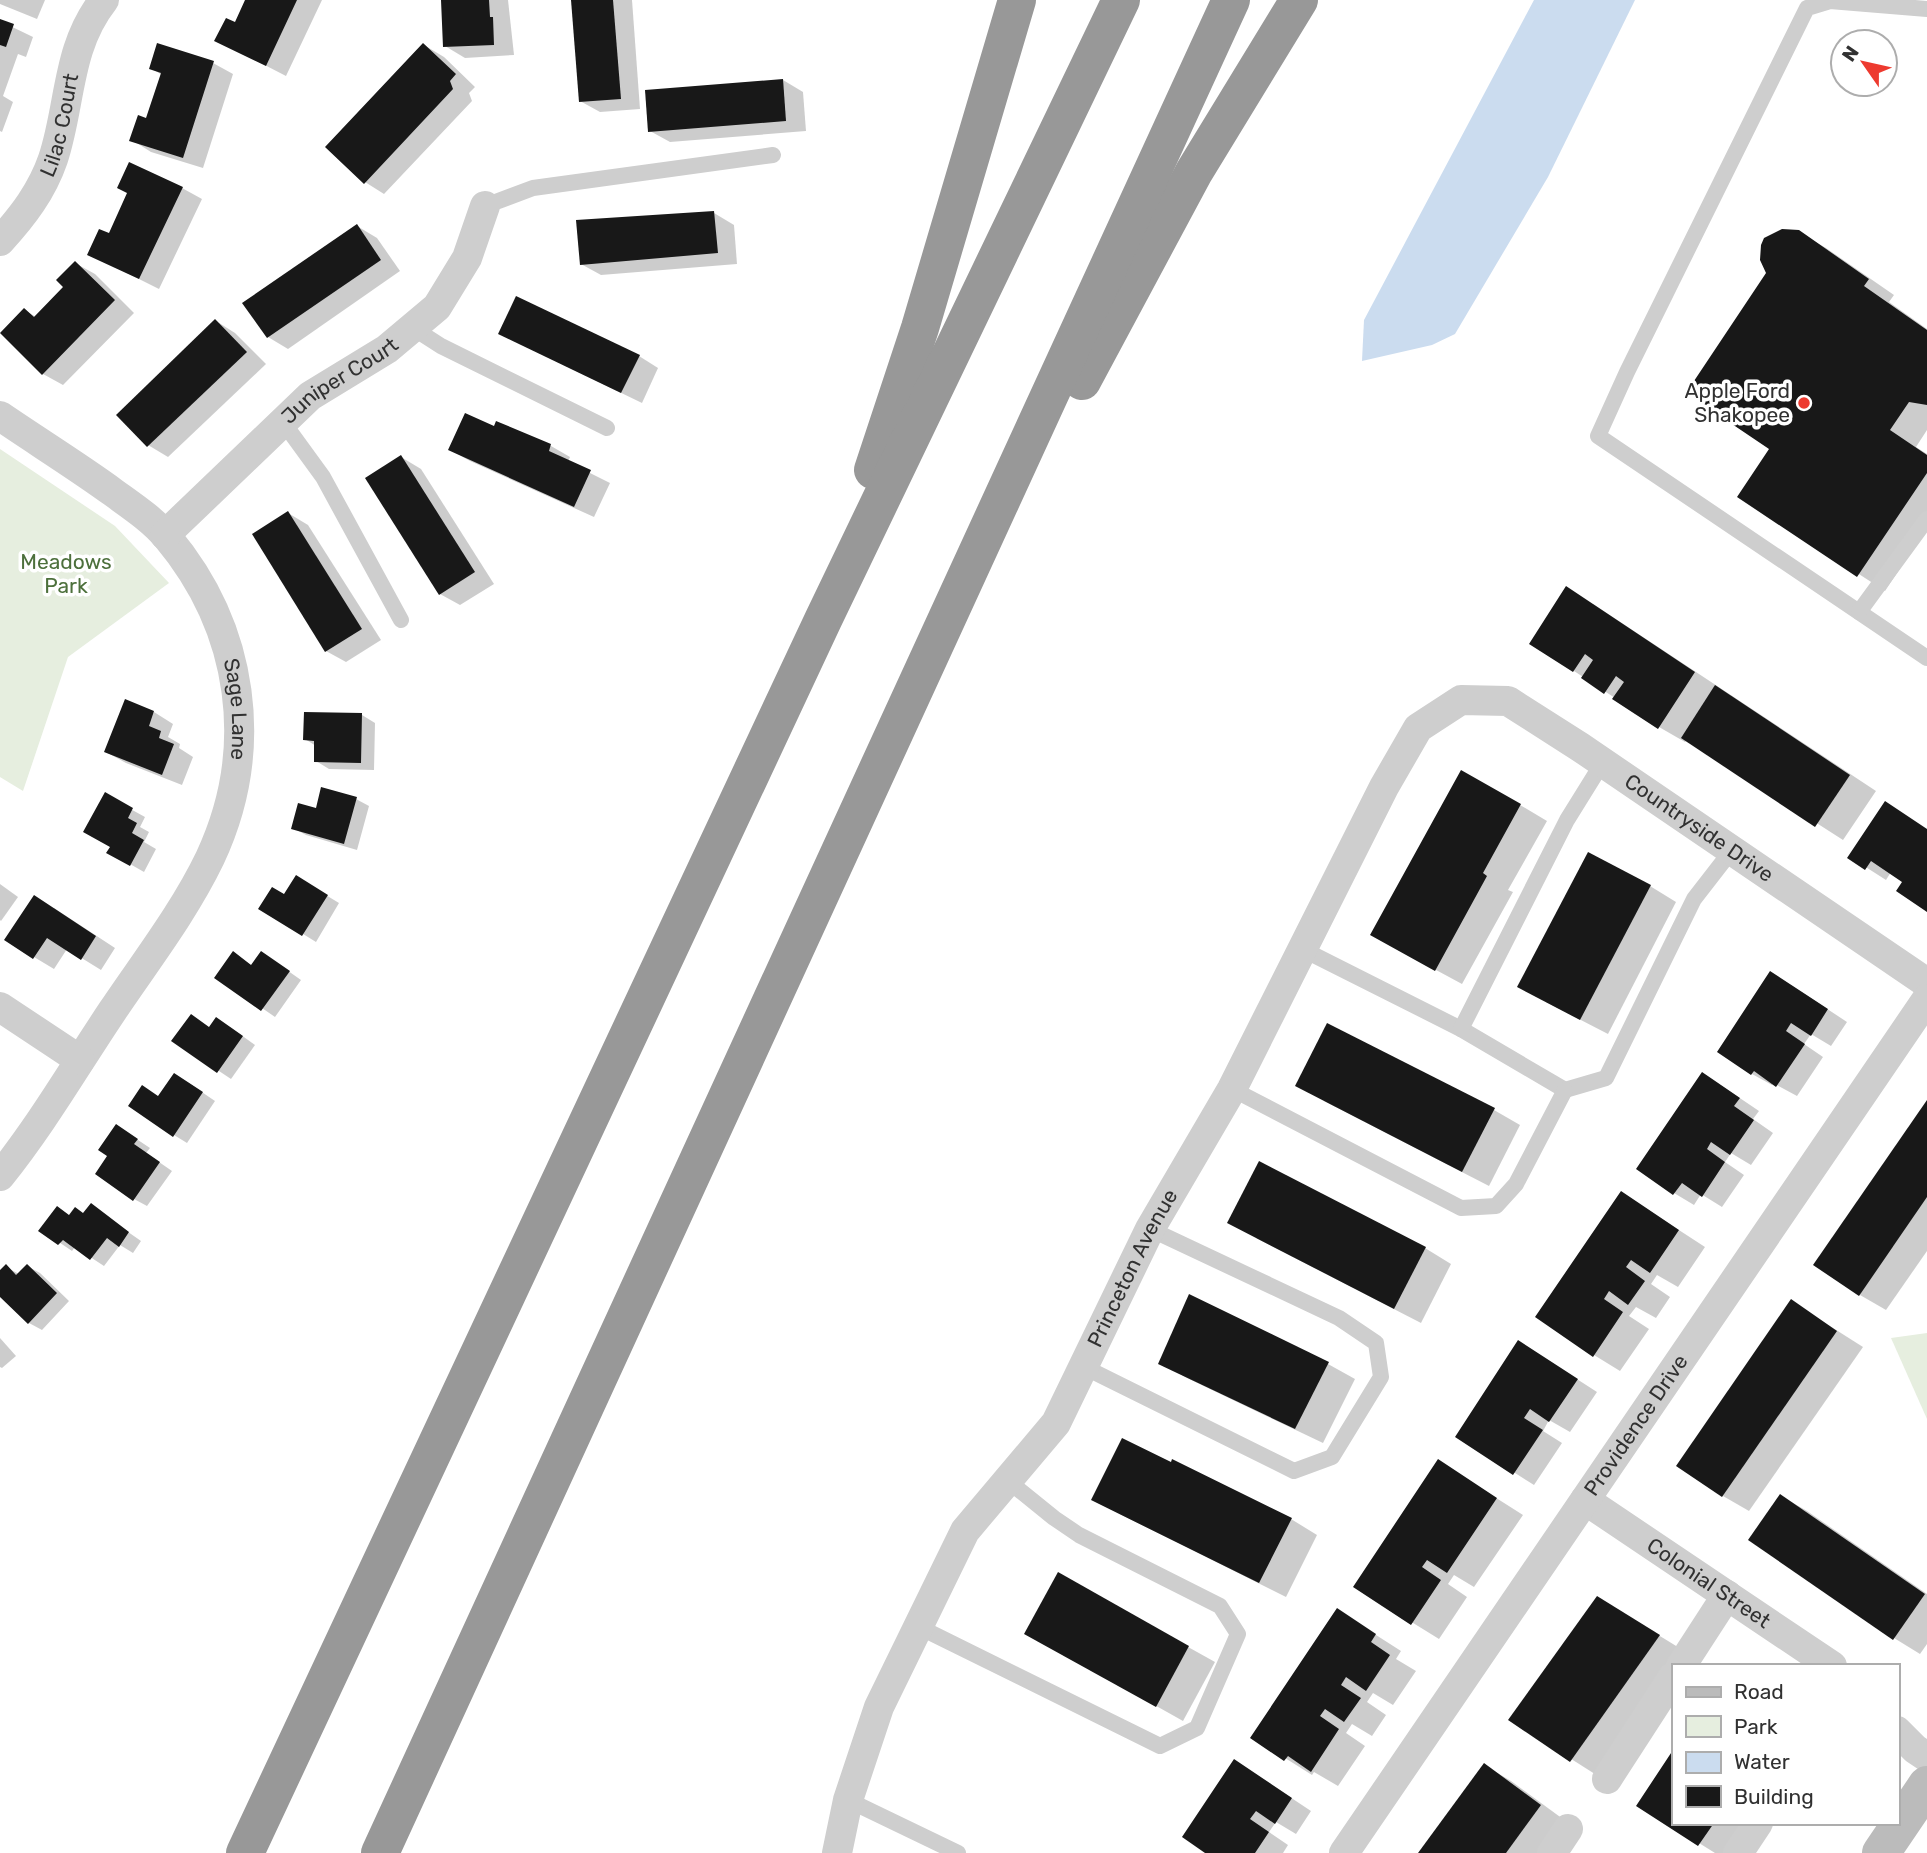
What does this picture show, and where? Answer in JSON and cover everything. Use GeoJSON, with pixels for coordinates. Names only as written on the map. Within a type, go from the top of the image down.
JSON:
{"type":"FeatureCollection","features":[{"type":"Feature","properties":{"kind":"highway"},"geometry":{"type":"LineString","coordinates":[[823,620],[920,328],[1017,0]]}},
{"type":"Feature","properties":{"kind":"highway"},"geometry":{"type":"LineString","coordinates":[[245,1853],[823,620],[1121,0]]}},
{"type":"Feature","properties":{"kind":"highway"},"geometry":{"type":"LineString","coordinates":[[380,1853],[1231,0]]}},
{"type":"Feature","properties":{"kind":"highway"},"geometry":{"type":"LineString","coordinates":[[895,731],[1194,172],[1300,0]]}},
{"type":"Feature","properties":{"kind":"street","name":"Lilac Court"},"geometry":{"type":"LineString","coordinates":[[0,240],[19,220],[40,190],[53,159],[63,119],[68,81],[80,42],[104,0]]}},
{"type":"Feature","properties":{"kind":"street","name":"Juniper Court"},"geometry":{"type":"LineString","coordinates":[[165,535],[310,397],[387,349],[437,307],[467,258],[485,206]]}},
{"type":"Feature","properties":{"kind":"street","name":"Sage Lane"},"geometry":{"type":"LineString","coordinates":[[0,416],[133,506],[165,535],[194,573],[228,647],[237,694],[241,737],[235,784],[225,820],[209,859],[186,901],[38,1125],[0,1176]]}},
{"type":"Feature","properties":{"kind":"street","name":"Countryside Drive"},"geometry":{"type":"LineString","coordinates":[[1461,700],[1508,701],[1603,762],[1927,983]]}},
{"type":"Feature","properties":{"kind":"street","name":"Princeton Avenue"},"geometry":{"type":"LineString","coordinates":[[837,1853],[848,1800],[879,1707],[965,1531],[1056,1423],[1150,1229],[1231,1089],[1384,787],[1418,728],[1461,700]]}},
{"type":"Feature","properties":{"kind":"street","name":"Providence Drive"},"geometry":{"type":"LineString","coordinates":[[1344,1853],[1927,999]]}},
{"type":"Feature","properties":{"kind":"street"},"geometry":{"type":"LineString","coordinates":[[0,1007],[80,1059]]}},
{"type":"Feature","properties":{"kind":"street","name":"Colonial Street"},"geometry":{"type":"LineString","coordinates":[[1585,1500],[1829,1664]]}},
{"type":"Feature","properties":{"kind":"street"},"geometry":{"type":"LineString","coordinates":[[1682,1664],[1727,1595]]}},
{"type":"Feature","properties":{"kind":"street"},"geometry":{"type":"LineString","coordinates":[[1607,1779],[1672,1679]]}},
{"type":"Feature","properties":{"kind":"street"},"geometry":{"type":"LineString","coordinates":[[1899,1733],[1927,1757]]}},
{"type":"Feature","properties":{"kind":"street"},"geometry":{"type":"LineString","coordinates":[[1881,1853],[1927,1785]]}},
{"type":"Feature","properties":{"kind":"street"},"geometry":{"type":"LineString","coordinates":[[1738,1853],[1757,1825]]}},
{"type":"Feature","properties":{"kind":"lane"},"geometry":{"type":"LineString","coordinates":[[1927,9],[1830,1],[1807,8],[1598,436],[1927,658]]}},
{"type":"Feature","properties":{"kind":"lane"},"geometry":{"type":"LineString","coordinates":[[485,206],[534,188],[773,155]]}},
{"type":"Feature","properties":{"kind":"lane"},"geometry":{"type":"LineString","coordinates":[[413,328],[441,346],[607,428]]}},
{"type":"Feature","properties":{"kind":"lane"},"geometry":{"type":"LineString","coordinates":[[283,422],[323,477],[401,620]]}},
{"type":"Feature","properties":{"kind":"lane"},"geometry":{"type":"LineString","coordinates":[[1859,612],[1927,519]]}},
{"type":"Feature","properties":{"kind":"lane"},"geometry":{"type":"LineString","coordinates":[[1461,1029],[1567,820],[1603,762]]}},
{"type":"Feature","properties":{"kind":"lane"},"geometry":{"type":"LineString","coordinates":[[1231,1089],[1461,1208],[1496,1206],[1516,1184],[1565,1090],[1606,1078],[1693,899],[1732,850]]}},
{"type":"Feature","properties":{"kind":"lane"},"geometry":{"type":"LineString","coordinates":[[1302,949],[1461,1029],[1565,1090]]}},
{"type":"Feature","properties":{"kind":"lane"},"geometry":{"type":"LineString","coordinates":[[1084,1367],[1294,1471],[1332,1457],[1381,1377],[1376,1343],[1339,1318],[1150,1229]]}},
{"type":"Feature","properties":{"kind":"lane"},"geometry":{"type":"LineString","coordinates":[[919,1627],[1160,1746],[1197,1728],[1238,1634],[1220,1606],[1079,1535],[1007,1480]]}},
{"type":"Feature","properties":{"kind":"lane"},"geometry":{"type":"LineString","coordinates":[[848,1800],[958,1853]]}},
{"type":"Feature","properties":{"kind":"green space","name":"Meadows Park"},"geometry":{"type":"Polygon","coordinates":[[[0,449],[115,526],[169,583],[68,657],[23,791],[0,777],[0,449]]]}},
{"type":"Feature","properties":{"kind":"green space"},"geometry":{"type":"Polygon","coordinates":[[[1927,1333],[1927,1419],[1891,1338],[1927,1333]]]}},
{"type":"Feature","properties":{"kind":"water"},"geometry":{"type":"Polygon","coordinates":[[[1534,0],[1635,0],[1548,177],[1455,334],[1432,345],[1362,361],[1364,320],[1534,0]]]}},
{"type":"Feature","properties":{"kind":"building"},"geometry":{"type":"Polygon","coordinates":[[[245,0],[297,0],[266,66],[214,41],[226,18],[235,22],[245,0]]]}},
{"type":"Feature","properties":{"kind":"building"},"geometry":{"type":"Polygon","coordinates":[[[441,0],[489,0],[494,45],[443,47],[441,0]]]}},
{"type":"Feature","properties":{"kind":"building"},"geometry":{"type":"Polygon","coordinates":[[[571,0],[613,0],[621,99],[579,102],[571,0]]]}},
{"type":"Feature","properties":{"kind":"building"},"geometry":{"type":"Polygon","coordinates":[[[0,19],[14,24],[6,47],[0,45],[0,19]]]}},
{"type":"Feature","properties":{"kind":"building"},"geometry":{"type":"Polygon","coordinates":[[[157,43],[214,61],[183,158],[129,141],[138,115],[146,118],[161,73],[149,69],[157,43]]]}},
{"type":"Feature","properties":{"kind":"building"},"geometry":{"type":"Polygon","coordinates":[[[423,43],[456,74],[450,81],[453,89],[364,184],[325,147],[423,43]]]}},
{"type":"Feature","properties":{"kind":"building"},"geometry":{"type":"Polygon","coordinates":[[[783,79],[786,121],[648,132],[645,90],[783,79]]]}},
{"type":"Feature","properties":{"kind":"building"},"geometry":{"type":"Polygon","coordinates":[[[129,162],[183,187],[139,279],[87,255],[99,229],[109,233],[127,193],[117,188],[129,162]]]}},
{"type":"Feature","properties":{"kind":"building"},"geometry":{"type":"Polygon","coordinates":[[[714,211],[718,253],[580,265],[576,220],[714,211]]]}},
{"type":"Feature","properties":{"kind":"building"},"geometry":{"type":"Polygon","coordinates":[[[357,224],[381,260],[267,338],[242,303],[357,224]]]}},
{"type":"Feature","properties":{"kind":"building","name":"Apple Ford Shakopee"},"geometry":{"type":"Polygon","coordinates":[[[1782,229],[1799,230],[1869,279],[1864,286],[1927,330],[1927,405],[1909,402],[1890,430],[1927,455],[1927,473],[1857,577],[1737,497],[1769,449],[1686,393],[1766,273],[1760,260],[1764,238],[1782,229]]]}},
{"type":"Feature","properties":{"kind":"building"},"geometry":{"type":"Polygon","coordinates":[[[75,261],[115,300],[42,375],[0,333],[24,308],[34,317],[63,287],[56,280],[75,261]]]}},
{"type":"Feature","properties":{"kind":"building"},"geometry":{"type":"Polygon","coordinates":[[[516,296],[640,355],[621,393],[498,334],[516,296]]]}},
{"type":"Feature","properties":{"kind":"building"},"geometry":{"type":"Polygon","coordinates":[[[215,319],[247,352],[147,447],[116,415],[215,319]]]}},
{"type":"Feature","properties":{"kind":"building"},"geometry":{"type":"Polygon","coordinates":[[[465,413],[494,426],[496,421],[551,444],[549,451],[591,470],[574,507],[448,450],[465,413]]]}},
{"type":"Feature","properties":{"kind":"building"},"geometry":{"type":"Polygon","coordinates":[[[401,455],[475,572],[439,595],[365,478],[401,455]]]}},
{"type":"Feature","properties":{"kind":"building"},"geometry":{"type":"Polygon","coordinates":[[[288,511],[362,629],[325,652],[252,534],[288,511]]]}},
{"type":"Feature","properties":{"kind":"building"},"geometry":{"type":"Polygon","coordinates":[[[1566,586],[1695,672],[1658,729],[1612,699],[1624,682],[1616,676],[1604,694],[1581,678],[1593,660],[1585,654],[1573,672],[1529,644],[1566,586]]]}},
{"type":"Feature","properties":{"kind":"building"},"geometry":{"type":"Polygon","coordinates":[[[1715,685],[1850,775],[1815,827],[1681,738],[1715,685]]]}},
{"type":"Feature","properties":{"kind":"building"},"geometry":{"type":"Polygon","coordinates":[[[125,699],[154,711],[149,726],[161,731],[159,738],[174,744],[162,775],[104,752],[125,699]]]}},
{"type":"Feature","properties":{"kind":"building"},"geometry":{"type":"Polygon","coordinates":[[[304,712],[362,713],[361,763],[314,762],[314,741],[303,740],[304,712]]]}},
{"type":"Feature","properties":{"kind":"building"},"geometry":{"type":"Polygon","coordinates":[[[1461,770],[1521,804],[1483,873],[1487,876],[1435,971],[1370,935],[1461,770]]]}},
{"type":"Feature","properties":{"kind":"building"},"geometry":{"type":"Polygon","coordinates":[[[321,787],[357,797],[344,844],[291,829],[298,803],[316,808],[321,787]]]}},
{"type":"Feature","properties":{"kind":"building"},"geometry":{"type":"Polygon","coordinates":[[[105,792],[133,808],[128,818],[137,823],[132,833],[144,840],[130,866],[106,853],[110,847],[83,832],[105,792]]]}},
{"type":"Feature","properties":{"kind":"building"},"geometry":{"type":"Polygon","coordinates":[[[1885,801],[1927,829],[1927,912],[1896,891],[1902,882],[1871,861],[1865,870],[1847,858],[1885,801]]]}},
{"type":"Feature","properties":{"kind":"building"},"geometry":{"type":"Polygon","coordinates":[[[1588,852],[1651,885],[1580,1020],[1517,987],[1588,852]]]}},
{"type":"Feature","properties":{"kind":"building"},"geometry":{"type":"Polygon","coordinates":[[[296,875],[328,895],[302,936],[258,909],[272,887],[284,894],[296,875]]]}},
{"type":"Feature","properties":{"kind":"building"},"geometry":{"type":"Polygon","coordinates":[[[34,895],[96,936],[81,960],[47,938],[33,959],[4,940],[34,895]]]}},
{"type":"Feature","properties":{"kind":"building"},"geometry":{"type":"Polygon","coordinates":[[[233,951],[251,965],[261,951],[290,971],[261,1011],[214,978],[233,951]]]}},
{"type":"Feature","properties":{"kind":"building"},"geometry":{"type":"Polygon","coordinates":[[[1770,971],[1828,1009],[1811,1036],[1791,1023],[1786,1031],[1805,1044],[1776,1087],[1754,1071],[1751,1075],[1717,1052],[1770,971]]]}},
{"type":"Feature","properties":{"kind":"building"},"geometry":{"type":"Polygon","coordinates":[[[191,1014],[209,1027],[216,1017],[243,1036],[217,1073],[171,1041],[191,1014]]]}},
{"type":"Feature","properties":{"kind":"building"},"geometry":{"type":"Polygon","coordinates":[[[1327,1023],[1495,1108],[1462,1172],[1295,1086],[1327,1023]]]}},
{"type":"Feature","properties":{"kind":"building"},"geometry":{"type":"Polygon","coordinates":[[[1702,1072],[1740,1098],[1734,1106],[1754,1120],[1730,1155],[1711,1142],[1707,1149],[1725,1162],[1702,1197],[1682,1183],[1673,1195],[1636,1169],[1702,1072]]]}},
{"type":"Feature","properties":{"kind":"building"},"geometry":{"type":"Polygon","coordinates":[[[174,1073],[203,1092],[173,1137],[128,1106],[142,1085],[158,1096],[174,1073]]]}},
{"type":"Feature","properties":{"kind":"building"},"geometry":{"type":"Polygon","coordinates":[[[1927,1100],[1927,1197],[1859,1296],[1813,1265],[1927,1100]]]}},
{"type":"Feature","properties":{"kind":"building"},"geometry":{"type":"Polygon","coordinates":[[[116,1124],[138,1139],[134,1144],[160,1162],[133,1201],[95,1174],[107,1156],[98,1150],[116,1124]]]}},
{"type":"Feature","properties":{"kind":"building"},"geometry":{"type":"Polygon","coordinates":[[[1259,1161],[1426,1247],[1394,1309],[1227,1223],[1259,1161]]]}},
{"type":"Feature","properties":{"kind":"building"},"geometry":{"type":"Polygon","coordinates":[[[1621,1191],[1679,1230],[1650,1273],[1631,1260],[1626,1267],[1645,1281],[1628,1305],[1609,1291],[1604,1299],[1623,1312],[1593,1357],[1535,1317],[1621,1191]]]}},
{"type":"Feature","properties":{"kind":"building"},"geometry":{"type":"Polygon","coordinates":[[[91,1203],[129,1232],[119,1247],[107,1238],[90,1260],[63,1240],[58,1245],[38,1231],[57,1206],[69,1215],[75,1207],[83,1213],[91,1203]]]}},
{"type":"Feature","properties":{"kind":"building"},"geometry":{"type":"Polygon","coordinates":[[[6,1264],[16,1275],[27,1264],[57,1293],[28,1324],[0,1297],[0,1270],[6,1264]]]}},
{"type":"Feature","properties":{"kind":"building"},"geometry":{"type":"Polygon","coordinates":[[[1189,1294],[1329,1362],[1295,1429],[1158,1364],[1189,1294]]]}},
{"type":"Feature","properties":{"kind":"building"},"geometry":{"type":"Polygon","coordinates":[[[1791,1299],[1837,1331],[1722,1497],[1676,1466],[1791,1299]]]}},
{"type":"Feature","properties":{"kind":"building"},"geometry":{"type":"Polygon","coordinates":[[[1518,1340],[1578,1379],[1549,1422],[1530,1409],[1524,1418],[1543,1430],[1513,1475],[1455,1437],[1518,1340]]]}},
{"type":"Feature","properties":{"kind":"building"},"geometry":{"type":"Polygon","coordinates":[[[1122,1438],[1171,1462],[1172,1459],[1292,1518],[1259,1583],[1091,1500],[1122,1438]]]}},
{"type":"Feature","properties":{"kind":"building"},"geometry":{"type":"Polygon","coordinates":[[[1438,1459],[1497,1498],[1447,1573],[1427,1560],[1422,1567],[1441,1580],[1411,1625],[1353,1587],[1438,1459]]]}},
{"type":"Feature","properties":{"kind":"building"},"geometry":{"type":"Polygon","coordinates":[[[1780,1494],[1925,1594],[1893,1640],[1748,1540],[1780,1494]]]}},
{"type":"Feature","properties":{"kind":"building"},"geometry":{"type":"Polygon","coordinates":[[[1058,1572],[1189,1646],[1156,1707],[1024,1634],[1058,1572]]]}},
{"type":"Feature","properties":{"kind":"building"},"geometry":{"type":"Polygon","coordinates":[[[1597,1596],[1660,1635],[1570,1762],[1508,1720],[1597,1596]]]}},
{"type":"Feature","properties":{"kind":"building"},"geometry":{"type":"Polygon","coordinates":[[[1337,1608],[1376,1634],[1371,1642],[1390,1655],[1366,1691],[1346,1677],[1341,1685],[1361,1698],[1344,1722],[1325,1709],[1320,1716],[1339,1729],[1311,1772],[1288,1756],[1284,1761],[1250,1738],[1337,1608]]]}},
{"type":"Feature","properties":{"kind":"building"},"geometry":{"type":"Polygon","coordinates":[[[1672,1752],[1672,1825],[1713,1825],[1698,1846],[1636,1806],[1672,1752]]]}},
{"type":"Feature","properties":{"kind":"building"},"geometry":{"type":"Polygon","coordinates":[[[1234,1759],[1292,1798],[1275,1824],[1256,1811],[1250,1819],[1269,1832],[1255,1853],[1205,1853],[1182,1837],[1234,1759]]]}},
{"type":"Feature","properties":{"kind":"building"},"geometry":{"type":"Polygon","coordinates":[[[1484,1763],[1541,1805],[1506,1853],[1418,1853],[1484,1763]]]}},
{"type":"Feature","properties":{"kind":"place","name":"Apple Ford Shakopee"},"geometry":{"type":"Point","coordinates":[1804,403]}}]}
